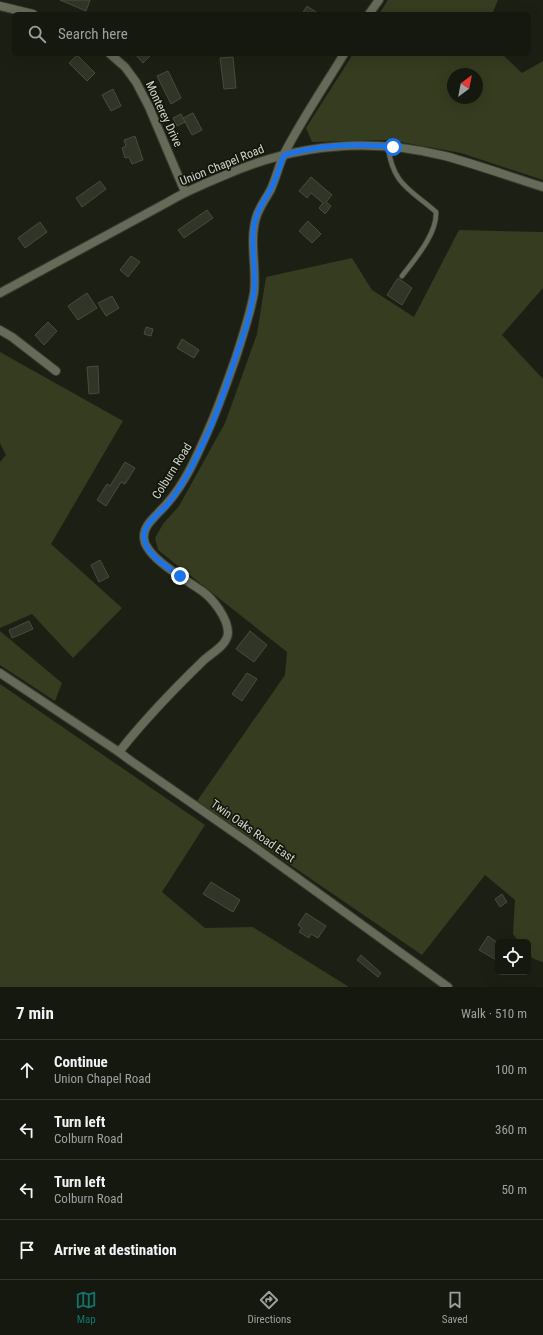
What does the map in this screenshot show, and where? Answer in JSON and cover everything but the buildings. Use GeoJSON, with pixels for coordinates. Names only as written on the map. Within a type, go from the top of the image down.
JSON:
{"type":"FeatureCollection","features":[{"type":"Feature","properties":{"kind":"street"},"geometry":{"type":"LineString","coordinates":[[371,12],[379,0]]}},
{"type":"Feature","properties":{"kind":"street"},"geometry":{"type":"LineString","coordinates":[[0,6],[25,12]]}},
{"type":"Feature","properties":{"kind":"street","name":"Monterey Drive"},"geometry":{"type":"LineString","coordinates":[[112,56],[125,67],[136,82],[149,107],[185,192]]}},
{"type":"Feature","properties":{"kind":"street","name":"Colburn Road"},"geometry":{"type":"LineString","coordinates":[[120,752],[132,736],[164,701],[210,654],[224,644],[228,633],[223,614],[205,593],[152,554],[146,546],[143,537],[146,527],[171,499],[186,475],[206,437],[222,398],[250,311],[254,290],[254,225],[260,207],[270,191],[284,155],[321,90],[343,56]]}},
{"type":"Feature","properties":{"kind":"street","name":"Union Chapel Road"},"geometry":{"type":"LineString","coordinates":[[0,293],[185,192],[237,169],[264,160],[304,150],[360,144],[417,150],[445,156],[543,188]]}},
{"type":"Feature","properties":{"kind":"street"},"geometry":{"type":"LineString","coordinates":[[0,330],[12,337],[56,371]]}},
{"type":"Feature","properties":{"kind":"street","name":"Twin Oaks Road East"},"geometry":{"type":"LineString","coordinates":[[0,673],[120,752],[448,987]]}},
{"type":"Feature","properties":{"kind":"lane"},"geometry":{"type":"LineString","coordinates":[[388,147],[391,166],[400,182],[419,200],[436,212],[435,224],[430,236],[402,276]]}},
{"type":"Feature","properties":{"kind":"green space"},"geometry":{"type":"Polygon","coordinates":[[[388,0],[498,0],[493,12],[380,12],[388,0]]]}},
{"type":"Feature","properties":{"kind":"green space"},"geometry":{"type":"Polygon","coordinates":[[[352,56],[504,56],[522,73],[543,61],[543,180],[461,153],[390,140],[312,142],[306,128],[352,56]]]}},
{"type":"Feature","properties":{"kind":"green space"},"geometry":{"type":"Polygon","coordinates":[[[459,230],[543,232],[543,288],[502,335],[543,379],[543,962],[531,957],[531,939],[517,939],[513,934],[515,900],[485,875],[422,955],[197,801],[285,675],[287,652],[158,550],[155,538],[163,524],[179,506],[225,423],[257,334],[266,277],[352,258],[372,290],[414,317],[459,230]]]}},
{"type":"Feature","properties":{"kind":"green space"},"geometry":{"type":"Polygon","coordinates":[[[0,352],[123,421],[51,544],[122,608],[73,658],[32,614],[0,628],[0,462],[6,455],[0,443],[0,352]]]}},
{"type":"Feature","properties":{"kind":"green space"},"geometry":{"type":"Polygon","coordinates":[[[0,631],[62,683],[55,701],[0,665],[0,631]]]}},
{"type":"Feature","properties":{"kind":"green space"},"geometry":{"type":"Polygon","coordinates":[[[0,684],[205,825],[162,892],[205,928],[253,927],[349,987],[0,987],[0,684]]]}},
{"type":"Feature","properties":{"kind":"route"},"geometry":{"type":"LineString","coordinates":[[180,576],[152,554],[146,546],[143,537],[146,527],[171,499],[186,475],[200,450],[222,398],[249,318],[254,290],[253,234],[256,216],[270,191],[284,155],[304,150],[341,145],[360,144],[393,147]]}}]}
